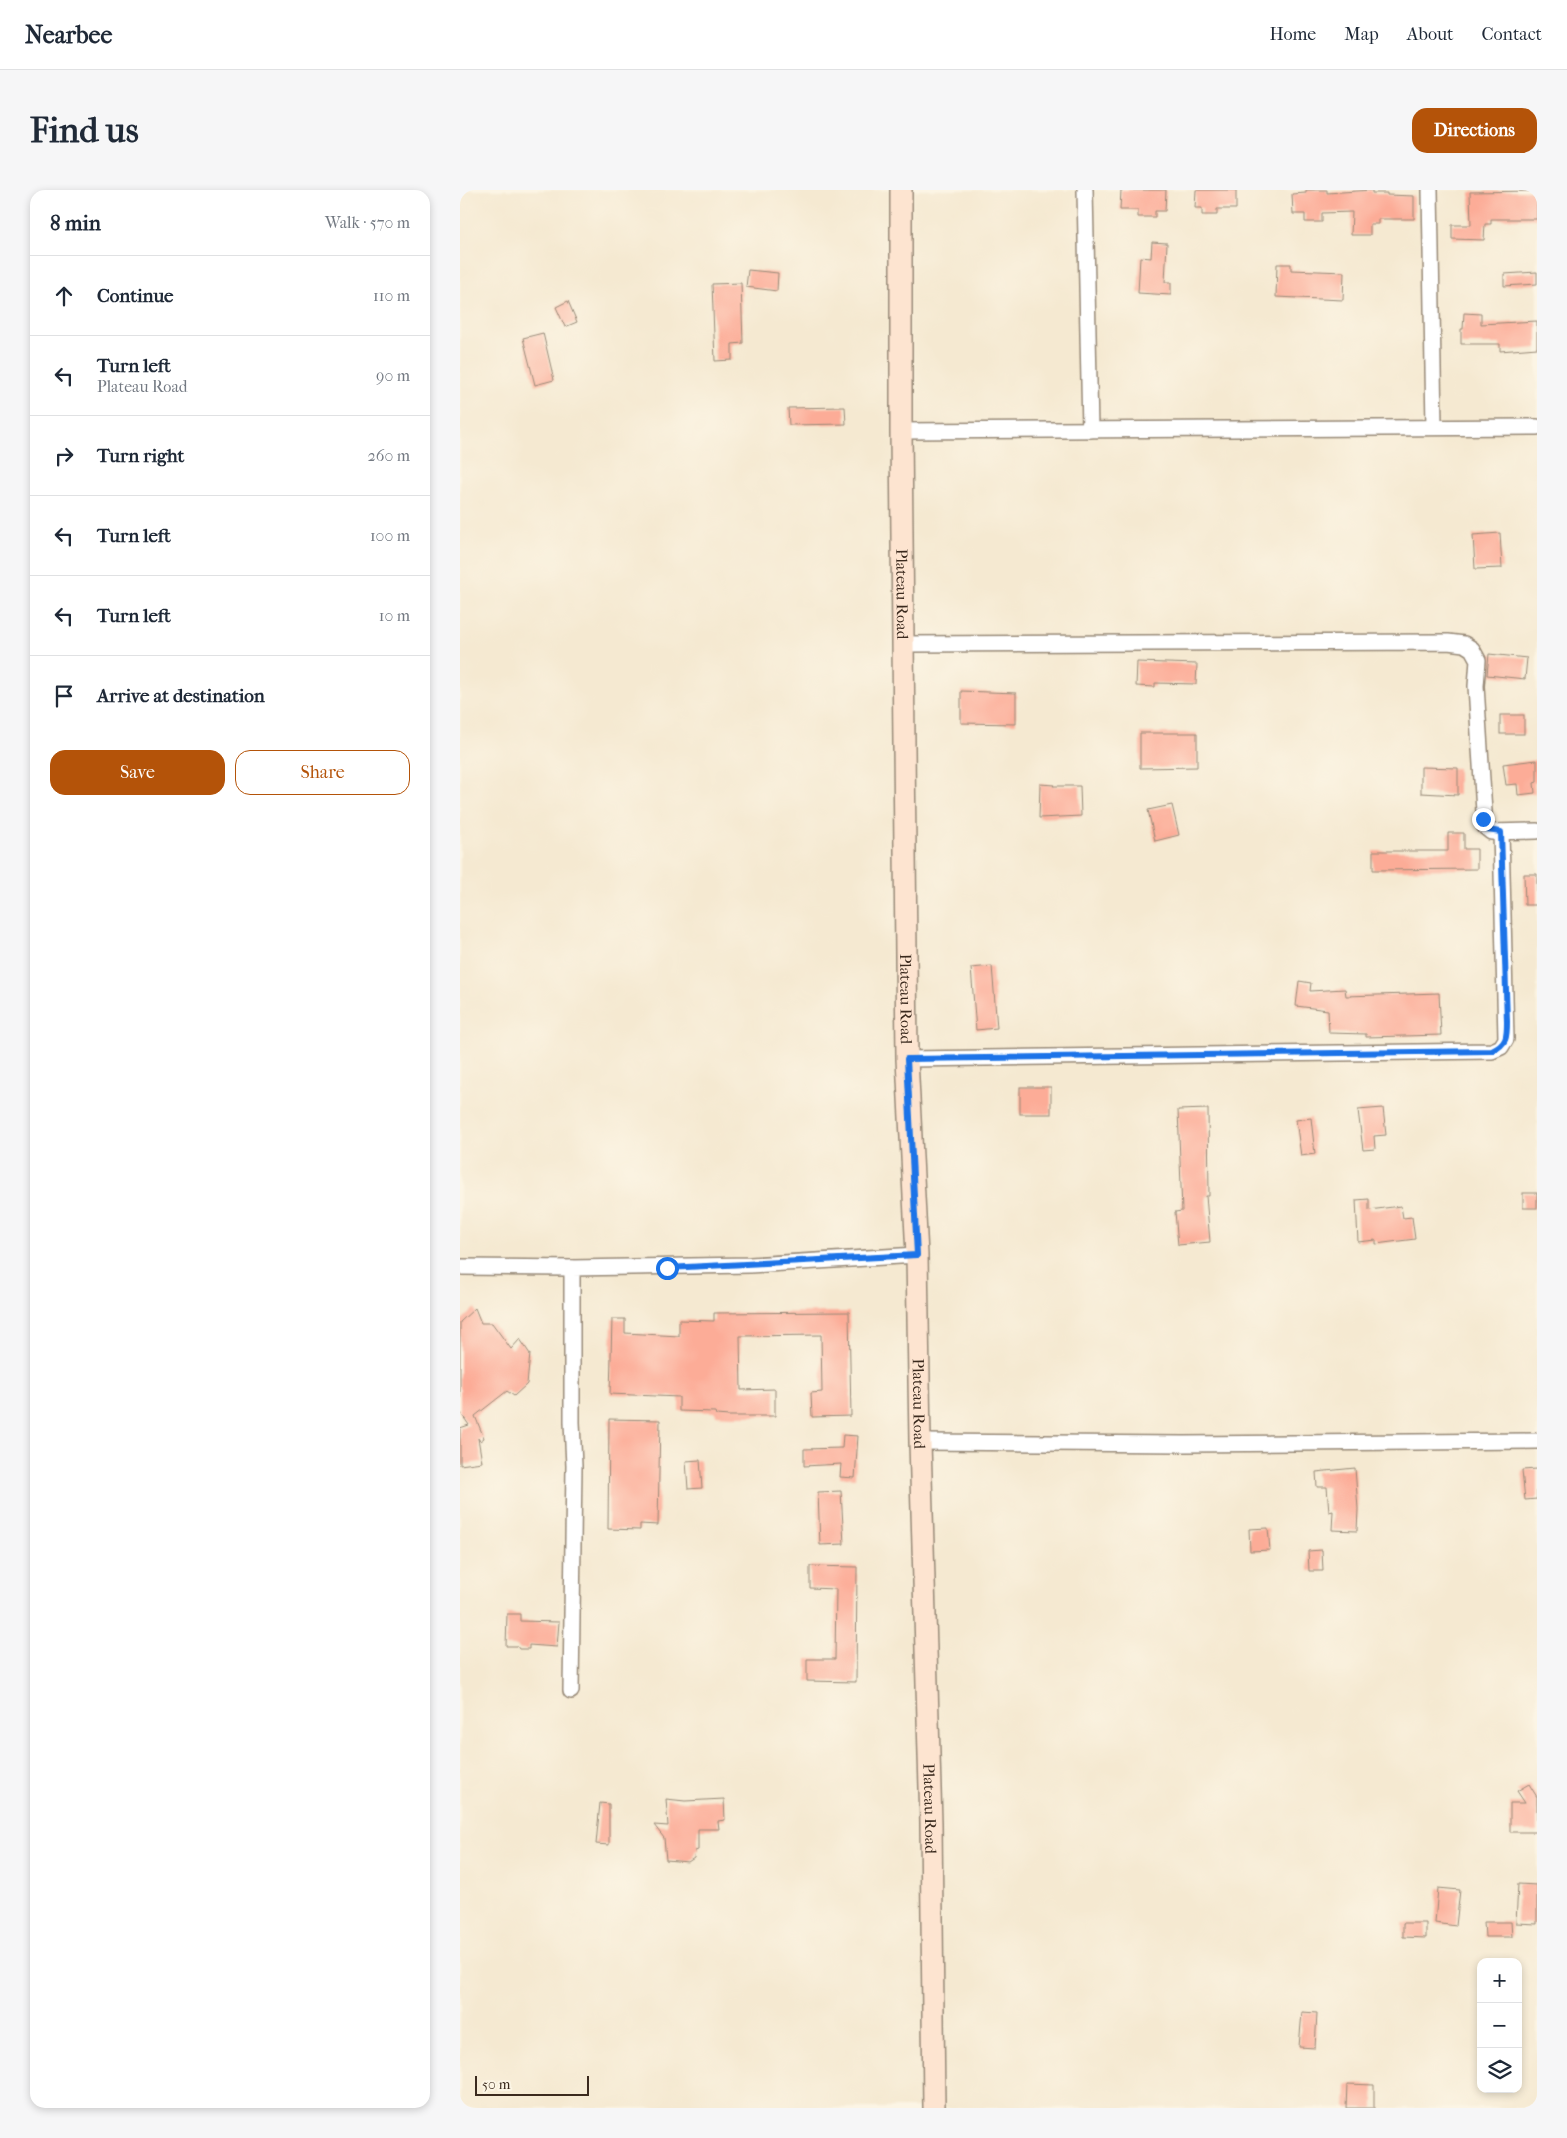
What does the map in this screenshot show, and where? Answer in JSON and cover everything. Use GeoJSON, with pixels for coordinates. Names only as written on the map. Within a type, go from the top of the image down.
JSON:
{"type":"FeatureCollection","features":[{"type":"Feature","properties":{"kind":"street","name":"Plateau Road"},"geometry":{"type":"LineString","coordinates":[[901,190],[901,431],[907,1059],[917,1255],[920,1442],[931,1823],[934,2108]]}},
{"type":"Feature","properties":{"kind":"street"},"geometry":{"type":"LineString","coordinates":[[1084,190],[1090,430]]}},
{"type":"Feature","properties":{"kind":"street"},"geometry":{"type":"LineString","coordinates":[[1430,190],[1434,427]]}},
{"type":"Feature","properties":{"kind":"street"},"geometry":{"type":"LineString","coordinates":[[901,431],[1537,427]]}},
{"type":"Feature","properties":{"kind":"street"},"geometry":{"type":"LineString","coordinates":[[903,644],[1448,642],[1464,644],[1476,654],[1478,660],[1476,686],[1483,819],[1487,830],[1537,832]]}},
{"type":"Feature","properties":{"kind":"street"},"geometry":{"type":"LineString","coordinates":[[907,1059],[1492,1051],[1501,1047],[1506,1039],[1501,832]]}},
{"type":"Feature","properties":{"kind":"street"},"geometry":{"type":"LineString","coordinates":[[460,1267],[572,1268],[750,1265],[917,1255]]}},
{"type":"Feature","properties":{"kind":"street"},"geometry":{"type":"LineString","coordinates":[[571,1691],[574,1466],[572,1422],[572,1268]]}},
{"type":"Feature","properties":{"kind":"street"},"geometry":{"type":"LineString","coordinates":[[920,1442],[1184,1444],[1537,1441]]}},
{"type":"Feature","properties":{"kind":"building"},"geometry":{"type":"Polygon","coordinates":[[[1121,190],[1166,190],[1165,211],[1155,211],[1155,217],[1138,217],[1138,210],[1120,210],[1121,190]]]}},
{"type":"Feature","properties":{"kind":"building"},"geometry":{"type":"Polygon","coordinates":[[[1196,190],[1236,190],[1236,209],[1217,209],[1217,215],[1202,215],[1202,208],[1195,208],[1196,190]]]}},
{"type":"Feature","properties":{"kind":"building"},"geometry":{"type":"Polygon","coordinates":[[[1306,190],[1327,190],[1327,193],[1372,190],[1372,193],[1414,196],[1414,219],[1378,219],[1378,224],[1370,224],[1370,235],[1351,235],[1352,212],[1322,213],[1322,222],[1305,222],[1305,214],[1293,214],[1292,194],[1306,193],[1306,190]]]}},
{"type":"Feature","properties":{"kind":"building"},"geometry":{"type":"Polygon","coordinates":[[[1537,191],[1537,219],[1491,219],[1491,224],[1485,224],[1484,240],[1452,239],[1452,225],[1471,225],[1470,192],[1537,191]]]}},
{"type":"Feature","properties":{"kind":"building"},"geometry":{"type":"Polygon","coordinates":[[[1152,242],[1167,243],[1165,282],[1171,282],[1171,295],[1138,293],[1140,257],[1151,258],[1152,242]]]}},
{"type":"Feature","properties":{"kind":"building"},"geometry":{"type":"Polygon","coordinates":[[[1277,264],[1291,264],[1291,270],[1344,272],[1343,300],[1276,297],[1277,264]]]}},
{"type":"Feature","properties":{"kind":"building"},"geometry":{"type":"Polygon","coordinates":[[[748,270],[778,273],[777,291],[746,287],[748,270]]]}},
{"type":"Feature","properties":{"kind":"building"},"geometry":{"type":"Polygon","coordinates":[[[1537,272],[1537,284],[1504,286],[1504,274],[1537,272]]]}},
{"type":"Feature","properties":{"kind":"building"},"geometry":{"type":"Polygon","coordinates":[[[741,283],[743,343],[732,344],[732,360],[715,361],[712,284],[741,283]]]}},
{"type":"Feature","properties":{"kind":"building"},"geometry":{"type":"Polygon","coordinates":[[[568,301],[577,322],[565,327],[556,307],[568,301]]]}},
{"type":"Feature","properties":{"kind":"building"},"geometry":{"type":"Polygon","coordinates":[[[1464,313],[1481,314],[1481,324],[1537,321],[1537,348],[1500,351],[1500,344],[1461,344],[1464,313]]]}},
{"type":"Feature","properties":{"kind":"building"},"geometry":{"type":"Polygon","coordinates":[[[543,333],[554,380],[535,385],[523,338],[543,333]]]}},
{"type":"Feature","properties":{"kind":"building"},"geometry":{"type":"Polygon","coordinates":[[[845,407],[846,424],[789,425],[788,408],[845,407]]]}},
{"type":"Feature","properties":{"kind":"building"},"geometry":{"type":"Polygon","coordinates":[[[1500,533],[1502,568],[1475,569],[1473,535],[1500,533]]]}},
{"type":"Feature","properties":{"kind":"building"},"geometry":{"type":"Polygon","coordinates":[[[1489,654],[1527,658],[1525,679],[1487,675],[1489,654]]]}},
{"type":"Feature","properties":{"kind":"building"},"geometry":{"type":"Polygon","coordinates":[[[1137,662],[1197,664],[1196,684],[1155,683],[1155,687],[1136,686],[1137,662]]]}},
{"type":"Feature","properties":{"kind":"building"},"geometry":{"type":"Polygon","coordinates":[[[961,691],[1016,693],[1016,724],[961,723],[961,691]]]}},
{"type":"Feature","properties":{"kind":"building"},"geometry":{"type":"Polygon","coordinates":[[[1500,715],[1524,715],[1524,734],[1500,734],[1500,715]]]}},
{"type":"Feature","properties":{"kind":"building"},"geometry":{"type":"Polygon","coordinates":[[[1140,733],[1197,733],[1197,767],[1140,768],[1140,733]]]}},
{"type":"Feature","properties":{"kind":"building"},"geometry":{"type":"Polygon","coordinates":[[[1537,760],[1537,782],[1534,783],[1535,793],[1518,795],[1517,784],[1506,785],[1503,764],[1537,760]]]}},
{"type":"Feature","properties":{"kind":"building"},"geometry":{"type":"Polygon","coordinates":[[[1421,767],[1458,768],[1458,795],[1421,793],[1421,767]]]}},
{"type":"Feature","properties":{"kind":"building"},"geometry":{"type":"Polygon","coordinates":[[[1040,784],[1080,786],[1081,816],[1039,818],[1040,784]]]}},
{"type":"Feature","properties":{"kind":"building"},"geometry":{"type":"Polygon","coordinates":[[[1172,805],[1179,835],[1155,841],[1148,810],[1172,805]]]}},
{"type":"Feature","properties":{"kind":"building"},"geometry":{"type":"Polygon","coordinates":[[[1448,833],[1464,833],[1464,849],[1477,849],[1477,869],[1373,870],[1373,851],[1448,851],[1448,833]]]}},
{"type":"Feature","properties":{"kind":"building"},"geometry":{"type":"Polygon","coordinates":[[[1524,874],[1537,874],[1537,905],[1525,905],[1524,874]]]}},
{"type":"Feature","properties":{"kind":"building"},"geometry":{"type":"Polygon","coordinates":[[[992,966],[997,1028],[976,1030],[971,968],[992,966]]]}},
{"type":"Feature","properties":{"kind":"building"},"geometry":{"type":"Polygon","coordinates":[[[1299,981],[1311,983],[1310,991],[1345,989],[1346,996],[1439,993],[1441,1035],[1366,1037],[1366,1034],[1329,1033],[1328,1010],[1296,1006],[1299,981]]]}},
{"type":"Feature","properties":{"kind":"building"},"geometry":{"type":"Polygon","coordinates":[[[1020,1087],[1051,1087],[1051,1114],[1020,1114],[1020,1087]]]}},
{"type":"Feature","properties":{"kind":"building"},"geometry":{"type":"Polygon","coordinates":[[[1383,1108],[1386,1135],[1374,1136],[1375,1149],[1363,1150],[1358,1110],[1383,1108]]]}},
{"type":"Feature","properties":{"kind":"building"},"geometry":{"type":"Polygon","coordinates":[[[1208,1109],[1209,1196],[1206,1196],[1210,1242],[1178,1245],[1175,1212],[1182,1211],[1178,1110],[1208,1109]]]}},
{"type":"Feature","properties":{"kind":"building"},"geometry":{"type":"Polygon","coordinates":[[[1311,1118],[1315,1154],[1301,1156],[1296,1120],[1311,1118]]]}},
{"type":"Feature","properties":{"kind":"building"},"geometry":{"type":"Polygon","coordinates":[[[1523,1193],[1537,1193],[1537,1208],[1523,1208],[1523,1193]]]}},
{"type":"Feature","properties":{"kind":"building"},"geometry":{"type":"Polygon","coordinates":[[[1369,1199],[1369,1210],[1401,1206],[1403,1218],[1412,1217],[1415,1239],[1376,1244],[1376,1240],[1358,1242],[1356,1200],[1369,1199]]]}},
{"type":"Feature","properties":{"kind":"building"},"geometry":{"type":"Polygon","coordinates":[[[475,1308],[481,1323],[492,1323],[511,1349],[520,1339],[530,1354],[527,1384],[514,1396],[507,1391],[475,1416],[484,1438],[480,1441],[478,1438],[482,1462],[460,1465],[460,1428],[469,1425],[460,1412],[460,1322],[475,1308]]]}},
{"type":"Feature","properties":{"kind":"building"},"geometry":{"type":"Polygon","coordinates":[[[849,1312],[851,1416],[812,1417],[811,1393],[822,1392],[821,1335],[740,1336],[741,1390],[775,1389],[775,1416],[729,1416],[716,1415],[715,1412],[679,1411],[679,1397],[610,1394],[612,1319],[625,1319],[625,1333],[679,1336],[679,1320],[714,1321],[714,1313],[849,1312]]]}},
{"type":"Feature","properties":{"kind":"building"},"geometry":{"type":"Polygon","coordinates":[[[609,1419],[660,1420],[658,1525],[640,1524],[640,1530],[608,1529],[609,1419]]]}},
{"type":"Feature","properties":{"kind":"building"},"geometry":{"type":"Polygon","coordinates":[[[843,1435],[858,1436],[855,1478],[840,1477],[841,1464],[804,1466],[804,1449],[842,1448],[843,1435]]]}},
{"type":"Feature","properties":{"kind":"building"},"geometry":{"type":"Polygon","coordinates":[[[700,1460],[702,1488],[688,1489],[686,1461],[700,1460]]]}},
{"type":"Feature","properties":{"kind":"building"},"geometry":{"type":"Polygon","coordinates":[[[1355,1468],[1358,1509],[1357,1531],[1332,1530],[1333,1511],[1329,1512],[1327,1487],[1317,1487],[1316,1472],[1355,1468]]]}},
{"type":"Feature","properties":{"kind":"building"},"geometry":{"type":"Polygon","coordinates":[[[1537,1469],[1537,1499],[1525,1500],[1522,1470],[1537,1469]]]}},
{"type":"Feature","properties":{"kind":"building"},"geometry":{"type":"Polygon","coordinates":[[[841,1491],[844,1544],[820,1545],[818,1492],[841,1491]]]}},
{"type":"Feature","properties":{"kind":"building"},"geometry":{"type":"Polygon","coordinates":[[[1268,1528],[1270,1550],[1250,1551],[1249,1529],[1268,1528]]]}},
{"type":"Feature","properties":{"kind":"building"},"geometry":{"type":"Polygon","coordinates":[[[1322,1550],[1323,1571],[1309,1571],[1308,1551],[1322,1550]]]}},
{"type":"Feature","properties":{"kind":"building"},"geometry":{"type":"Polygon","coordinates":[[[810,1566],[857,1567],[856,1682],[807,1681],[807,1659],[835,1659],[836,1589],[810,1588],[810,1566]]]}},
{"type":"Feature","properties":{"kind":"building"},"geometry":{"type":"Polygon","coordinates":[[[507,1614],[520,1614],[520,1621],[559,1622],[557,1647],[529,1645],[529,1649],[519,1649],[517,1646],[506,1646],[507,1614]]]}},
{"type":"Feature","properties":{"kind":"building"},"geometry":{"type":"Polygon","coordinates":[[[1529,1784],[1537,1797],[1537,1832],[1510,1832],[1510,1803],[1525,1803],[1517,1791],[1529,1784]]]}},
{"type":"Feature","properties":{"kind":"building"},"geometry":{"type":"Polygon","coordinates":[[[666,1799],[685,1801],[724,1799],[725,1820],[718,1821],[719,1829],[698,1829],[698,1850],[695,1851],[694,1858],[688,1862],[666,1860],[664,1838],[654,1825],[668,1826],[666,1799]]]}},
{"type":"Feature","properties":{"kind":"building"},"geometry":{"type":"Polygon","coordinates":[[[600,1803],[609,1804],[609,1845],[596,1844],[600,1803]]]}},
{"type":"Feature","properties":{"kind":"building"},"geometry":{"type":"Polygon","coordinates":[[[1518,1884],[1537,1885],[1537,1924],[1516,1923],[1518,1884]]]}},
{"type":"Feature","properties":{"kind":"building"},"geometry":{"type":"Polygon","coordinates":[[[1438,1888],[1460,1890],[1456,1926],[1435,1923],[1438,1888]]]}},
{"type":"Feature","properties":{"kind":"building"},"geometry":{"type":"Polygon","coordinates":[[[1484,1922],[1511,1922],[1512,1937],[1485,1937],[1484,1922]]]}},
{"type":"Feature","properties":{"kind":"building"},"geometry":{"type":"Polygon","coordinates":[[[1403,1923],[1426,1923],[1426,1938],[1403,1937],[1403,1923]]]}},
{"type":"Feature","properties":{"kind":"building"},"geometry":{"type":"Polygon","coordinates":[[[1302,2012],[1317,2013],[1315,2048],[1299,2047],[1302,2012]]]}},
{"type":"Feature","properties":{"kind":"building"},"geometry":{"type":"Polygon","coordinates":[[[1347,2084],[1374,2085],[1374,2108],[1346,2108],[1347,2084]]]}},
{"type":"Feature","properties":{"kind":"route"},"geometry":{"type":"LineString","coordinates":[[667,1268],[917,1255],[907,1059],[1231,1053],[1492,1051],[1501,1047],[1506,1039],[1507,1022],[1501,832],[1487,830],[1483,819]]}}]}
